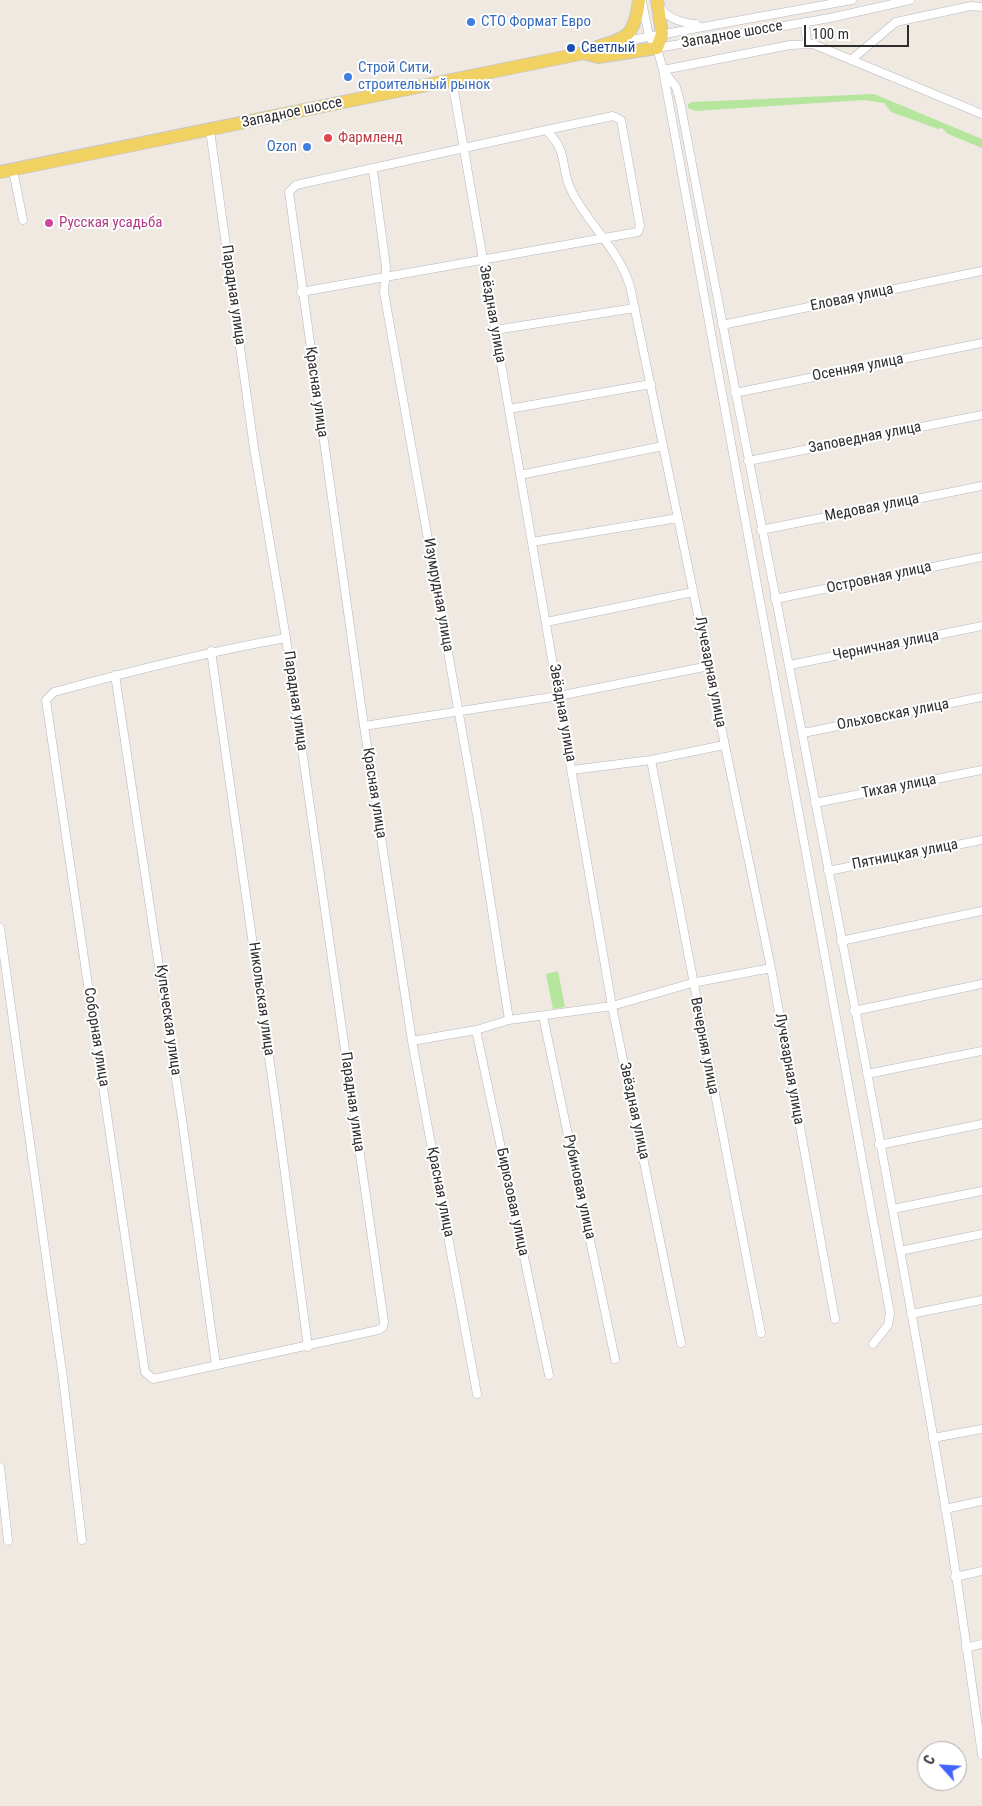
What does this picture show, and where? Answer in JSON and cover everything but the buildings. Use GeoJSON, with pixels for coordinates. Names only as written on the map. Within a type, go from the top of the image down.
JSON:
{"type":"FeatureCollection","features":[{"type":"Feature","properties":{"kind":"main road"},"geometry":{"type":"LineString","coordinates":[[615,43],[625,36],[634,25],[640,0]]}},
{"type":"Feature","properties":{"kind":"main road"},"geometry":{"type":"LineString","coordinates":[[657,2],[657,48]]}},
{"type":"Feature","properties":{"kind":"main road","name":"Западное шоссе"},"geometry":{"type":"LineString","coordinates":[[6,171],[584,53],[596,46],[615,43]]}},
{"type":"Feature","properties":{"kind":"main road","name":"Западное шоссе"},"geometry":{"type":"LineString","coordinates":[[584,53],[598,57],[657,48]]}},
{"type":"Feature","properties":{"kind":"street"},"geometry":{"type":"LineString","coordinates":[[640,0],[656,35]]}},
{"type":"Feature","properties":{"kind":"street","name":"Западное шоссе"},"geometry":{"type":"LineString","coordinates":[[615,43],[852,0]]}},
{"type":"Feature","properties":{"kind":"street","name":"Западное шоссе"},"geometry":{"type":"LineString","coordinates":[[657,48],[805,22],[910,0]]}},
{"type":"Feature","properties":{"kind":"street","name":"Западное шоссе"},"geometry":{"type":"LineString","coordinates":[[657,2],[664,12],[678,21],[706,26]]}},
{"type":"Feature","properties":{"kind":"street"},"geometry":{"type":"LineString","coordinates":[[851,60],[896,22],[971,6],[982,7]]}},
{"type":"Feature","properties":{"kind":"street"},"geometry":{"type":"LineString","coordinates":[[805,22],[808,43]]}},
{"type":"Feature","properties":{"kind":"street"},"geometry":{"type":"LineString","coordinates":[[663,70],[808,43],[982,114]]}},
{"type":"Feature","properties":{"kind":"street"},"geometry":{"type":"LineString","coordinates":[[657,48],[663,70],[890,1313],[888,1326],[873,1344]]}},
{"type":"Feature","properties":{"kind":"street"},"geometry":{"type":"LineString","coordinates":[[663,70],[676,87],[680,101],[761,530],[803,733],[879,1144],[893,1209],[945,1509],[966,1648],[979,1713],[982,1755]]}},
{"type":"Feature","properties":{"kind":"street","name":"Звёздная улица"},"geometry":{"type":"LineString","coordinates":[[452,80],[612,1006],[681,1343]]}},
{"type":"Feature","properties":{"kind":"street"},"geometry":{"type":"LineString","coordinates":[[301,292],[634,235],[640,229],[620,120],[613,116],[372,170]]}},
{"type":"Feature","properties":{"kind":"street","name":"Парадная улица"},"geometry":{"type":"LineString","coordinates":[[149,1377],[158,1379],[378,1330],[383,1327],[384,1322],[286,638],[254,448],[210,130]]}},
{"type":"Feature","properties":{"kind":"street","name":"Лучезарная улица"},"geometry":{"type":"LineString","coordinates":[[546,130],[556,140],[562,150],[572,192],[626,273],[635,308],[771,968],[835,1319]]}},
{"type":"Feature","properties":{"kind":"street","name":"Красная улица"},"geometry":{"type":"LineString","coordinates":[[372,170],[296,186],[290,189],[289,196],[301,292],[364,726],[412,1041],[477,1394]]}},
{"type":"Feature","properties":{"kind":"street","name":"Изумрудная улица"},"geometry":{"type":"LineString","coordinates":[[372,170],[386,267],[384,292],[459,711],[509,1020]]}},
{"type":"Feature","properties":{"kind":"street"},"geometry":{"type":"LineString","coordinates":[[6,171],[23,220]]}},
{"type":"Feature","properties":{"kind":"street","name":"Еловая улица"},"geometry":{"type":"LineString","coordinates":[[722,324],[982,271]]}},
{"type":"Feature","properties":{"kind":"street"},"geometry":{"type":"LineString","coordinates":[[495,330],[635,308]]}},
{"type":"Feature","properties":{"kind":"street","name":"Осенняя улица"},"geometry":{"type":"LineString","coordinates":[[735,393],[982,344]]}},
{"type":"Feature","properties":{"kind":"street"},"geometry":{"type":"LineString","coordinates":[[509,409],[651,384]]}},
{"type":"Feature","properties":{"kind":"street","name":"Заповедная улица"},"geometry":{"type":"LineString","coordinates":[[748,462],[982,415]]}},
{"type":"Feature","properties":{"kind":"street"},"geometry":{"type":"LineString","coordinates":[[520,475],[663,446]]}},
{"type":"Feature","properties":{"kind":"street","name":"Медовая улица"},"geometry":{"type":"LineString","coordinates":[[761,530],[982,486]]}},
{"type":"Feature","properties":{"kind":"street"},"geometry":{"type":"LineString","coordinates":[[532,542],[678,518]]}},
{"type":"Feature","properties":{"kind":"street","name":"Островная улица"},"geometry":{"type":"LineString","coordinates":[[775,599],[982,557]]}},
{"type":"Feature","properties":{"kind":"street"},"geometry":{"type":"LineString","coordinates":[[546,622],[693,592]]}},
{"type":"Feature","properties":{"kind":"street","name":"Черничная улица"},"geometry":{"type":"LineString","coordinates":[[790,665],[982,626]]}},
{"type":"Feature","properties":{"kind":"street","name":"Парадная улица"},"geometry":{"type":"LineString","coordinates":[[48,696],[54,692],[211,651],[286,638]]}},
{"type":"Feature","properties":{"kind":"street","name":"Никольская улица"},"geometry":{"type":"LineString","coordinates":[[211,651],[278,1115],[308,1346]]}},
{"type":"Feature","properties":{"kind":"street"},"geometry":{"type":"LineString","coordinates":[[364,726],[558,696],[709,666]]}},
{"type":"Feature","properties":{"kind":"street","name":"Купеческая улица"},"geometry":{"type":"LineString","coordinates":[[116,675],[177,1080],[216,1365]]}},
{"type":"Feature","properties":{"kind":"street","name":"Соборная улица"},"geometry":{"type":"LineString","coordinates":[[48,696],[46,704],[145,1372],[149,1377]]}},
{"type":"Feature","properties":{"kind":"street","name":"Ольховская улица"},"geometry":{"type":"LineString","coordinates":[[803,733],[982,697]]}},
{"type":"Feature","properties":{"kind":"street"},"geometry":{"type":"LineString","coordinates":[[572,770],[650,760],[724,745]]}},
{"type":"Feature","properties":{"kind":"street","name":"Вечерняя улица"},"geometry":{"type":"LineString","coordinates":[[650,760],[761,1333]]}},
{"type":"Feature","properties":{"kind":"street","name":"Тихая улица"},"geometry":{"type":"LineString","coordinates":[[815,803],[982,770]]}},
{"type":"Feature","properties":{"kind":"street","name":"Пятницкая улица"},"geometry":{"type":"LineString","coordinates":[[828,871],[982,840]]}},
{"type":"Feature","properties":{"kind":"street"},"geometry":{"type":"LineString","coordinates":[[841,941],[982,912]]}},
{"type":"Feature","properties":{"kind":"street"},"geometry":{"type":"LineString","coordinates":[[0,928],[63,1378],[82,1540]]}},
{"type":"Feature","properties":{"kind":"street"},"geometry":{"type":"LineString","coordinates":[[412,1041],[476,1030],[509,1020],[612,1006],[692,983],[771,968]]}},
{"type":"Feature","properties":{"kind":"street"},"geometry":{"type":"LineString","coordinates":[[854,1011],[982,984]]}},
{"type":"Feature","properties":{"kind":"street","name":"Рубиновая улица"},"geometry":{"type":"LineString","coordinates":[[543,1016],[615,1359]]}},
{"type":"Feature","properties":{"kind":"street","name":"Бирюзовая улица"},"geometry":{"type":"LineString","coordinates":[[476,1030],[548,1375]]}},
{"type":"Feature","properties":{"kind":"street"},"geometry":{"type":"LineString","coordinates":[[867,1074],[982,1051]]}},
{"type":"Feature","properties":{"kind":"street"},"geometry":{"type":"LineString","coordinates":[[879,1144],[982,1124]]}},
{"type":"Feature","properties":{"kind":"street"},"geometry":{"type":"LineString","coordinates":[[893,1209],[982,1191]]}},
{"type":"Feature","properties":{"kind":"street"},"geometry":{"type":"LineString","coordinates":[[900,1251],[982,1234]]}},
{"type":"Feature","properties":{"kind":"street"},"geometry":{"type":"LineString","coordinates":[[911,1314],[982,1300]]}},
{"type":"Feature","properties":{"kind":"street"},"geometry":{"type":"LineString","coordinates":[[933,1438],[982,1429]]}},
{"type":"Feature","properties":{"kind":"street"},"geometry":{"type":"LineString","coordinates":[[0,1467],[8,1541]]}},
{"type":"Feature","properties":{"kind":"street"},"geometry":{"type":"LineString","coordinates":[[945,1509],[982,1501]]}},
{"type":"Feature","properties":{"kind":"street"},"geometry":{"type":"LineString","coordinates":[[955,1577],[982,1571]]}},
{"type":"Feature","properties":{"kind":"street"},"geometry":{"type":"LineString","coordinates":[[966,1648],[982,1644]]}},
{"type":"Feature","properties":{"kind":"green space"},"geometry":{"type":"Polygon","coordinates":[[[874,94],[982,139],[982,148],[948,134],[942,128],[938,129],[891,112],[884,103],[864,100],[696,111],[688,108],[688,104],[692,102],[874,94]]]}},
{"type":"Feature","properties":{"kind":"green space"},"geometry":{"type":"Polygon","coordinates":[[[558,971],[565,1007],[553,1009],[546,974],[558,971]]]}},
{"type":"Feature","properties":{"kind":"place","name":"СТО Формат Евро"},"geometry":{"type":"Point","coordinates":[471,22]}},
{"type":"Feature","properties":{"kind":"place","name":"Светлый"},"geometry":{"type":"Point","coordinates":[571,48]}},
{"type":"Feature","properties":{"kind":"place","name":"Строй Сити, строительный рынок"},"geometry":{"type":"Point","coordinates":[348,77]}},
{"type":"Feature","properties":{"kind":"place","name":"Фармленд"},"geometry":{"type":"Point","coordinates":[328,138]}},
{"type":"Feature","properties":{"kind":"place","name":"Ozon"},"geometry":{"type":"Point","coordinates":[307,147]}},
{"type":"Feature","properties":{"kind":"place","name":"Русская усадьба"},"geometry":{"type":"Point","coordinates":[49,223]}}]}
